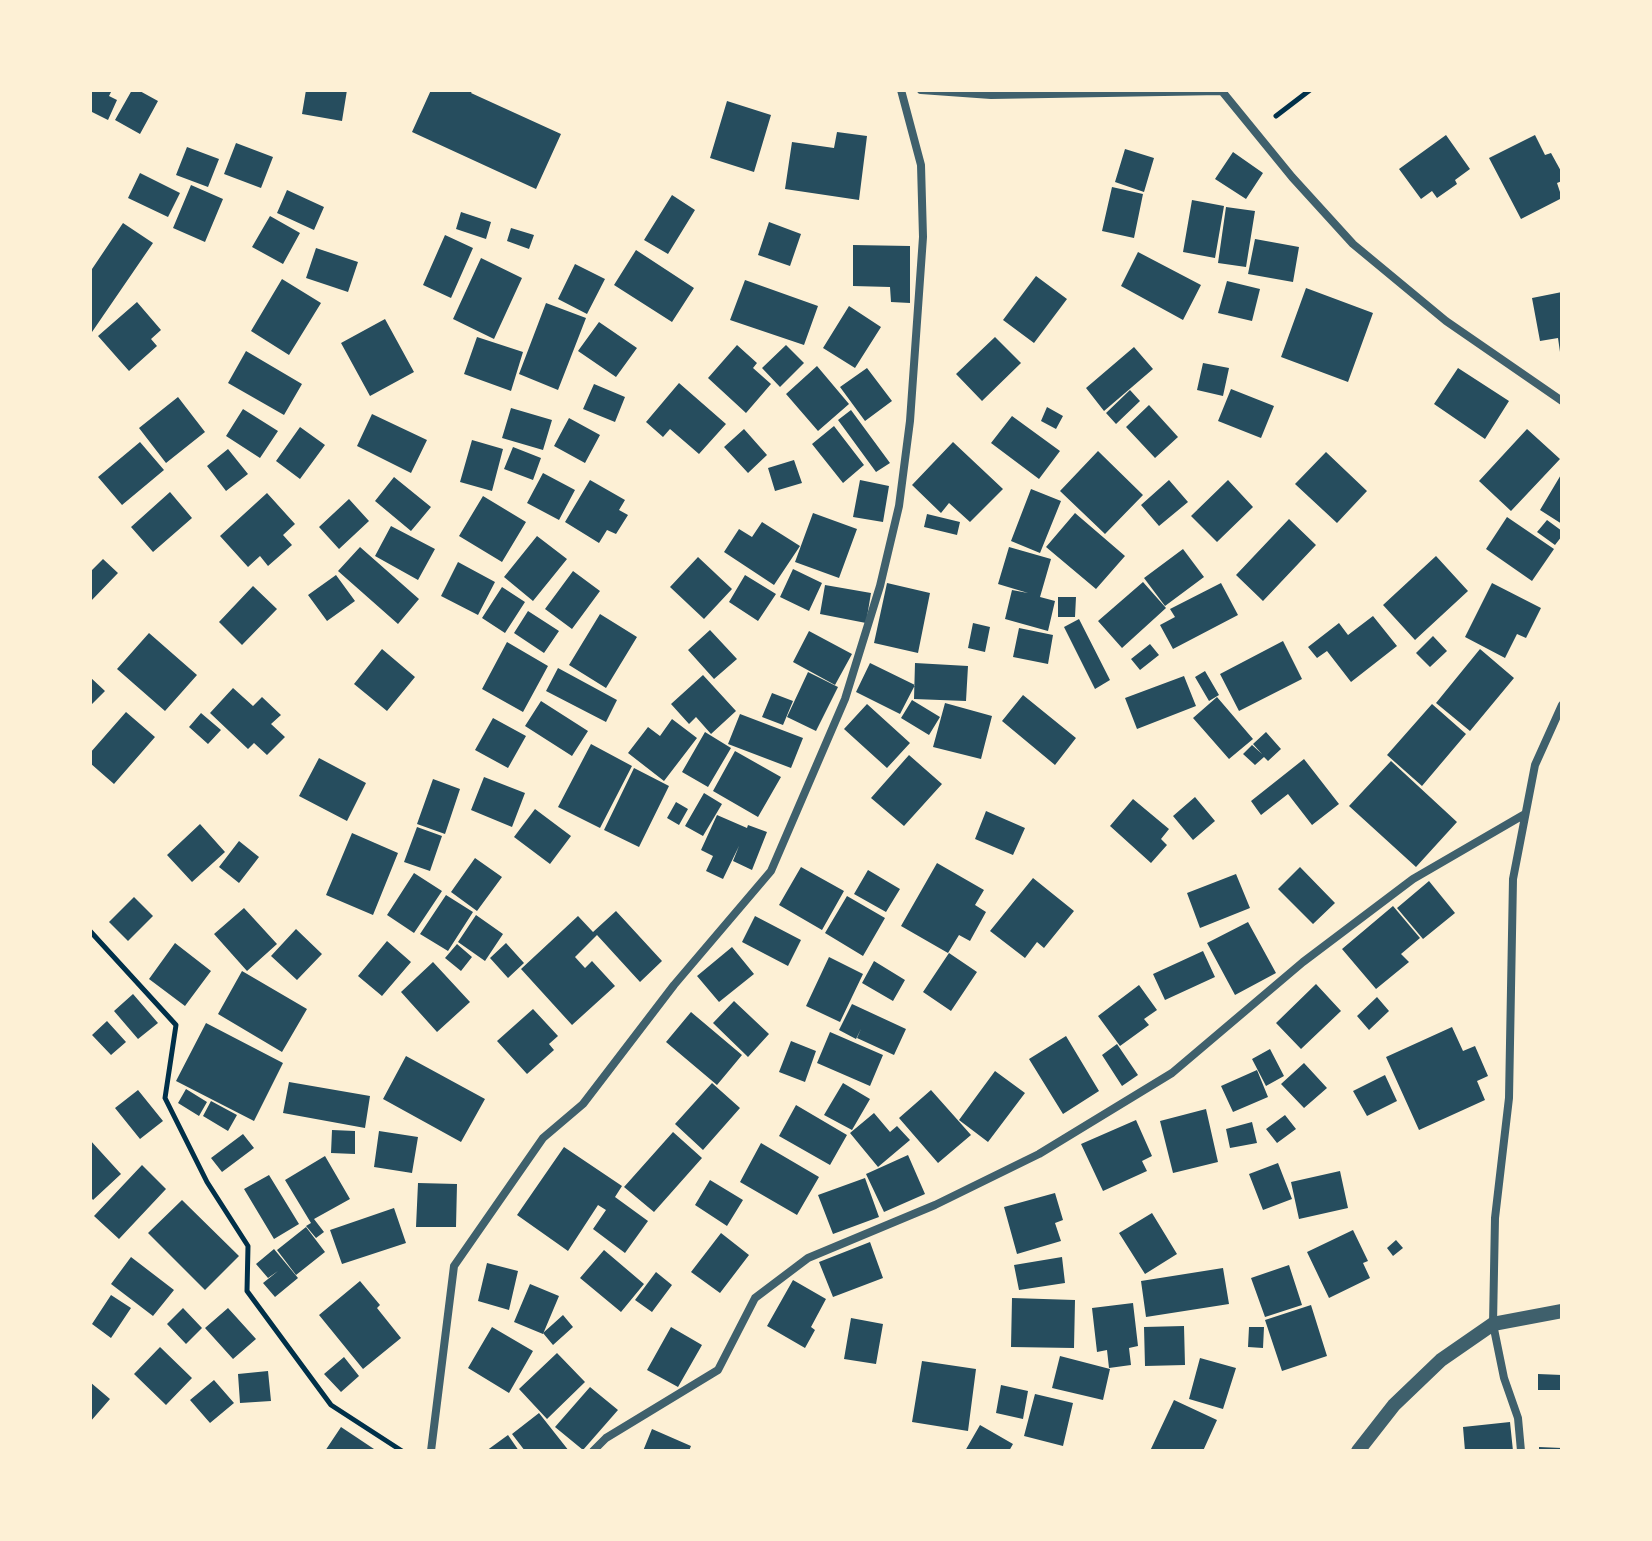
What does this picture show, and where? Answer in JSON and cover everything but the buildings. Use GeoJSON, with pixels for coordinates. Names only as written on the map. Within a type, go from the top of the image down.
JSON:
{"type":"FeatureCollection","features":[{"type":"Feature","properties":{"kind":"street"},"geometry":{"type":"LineString","coordinates":[[431,1451],[454,1266],[543,1138],[583,1104],[674,985],[771,871],[845,699],[880,586],[899,506],[910,421],[923,237],[921,165],[901,90]]}},
{"type":"Feature","properties":{"kind":"street"},"geometry":{"type":"LineString","coordinates":[[921,90],[991,95],[1221,91],[1254,134],[1353,244],[1446,321],[1562,401]]}},
{"type":"Feature","properties":{"kind":"street"},"geometry":{"type":"LineString","coordinates":[[1521,1451],[1518,1418],[1504,1378],[1493,1324],[1495,1218],[1509,1098],[1513,879],[1535,765],[1562,705]]}},
{"type":"Feature","properties":{"kind":"street"},"geometry":{"type":"LineString","coordinates":[[593,1451],[606,1438],[718,1370],[755,1298],[808,1258],[935,1205],[1039,1154],[1159,1082],[1303,962],[1413,879],[1525,814]]}},
{"type":"Feature","properties":{"kind":"street"},"geometry":{"type":"LineString","coordinates":[[1358,1451],[1394,1405],[1441,1360],[1493,1324],[1562,1311]]}},
{"type":"Feature","properties":{"kind":"path"},"geometry":{"type":"LineString","coordinates":[[1254,134],[1310,90]]}},
{"type":"Feature","properties":{"kind":"path"},"geometry":{"type":"LineString","coordinates":[[90,931],[176,1025],[165,1098],[207,1182],[248,1246],[247,1291],[331,1405],[402,1451]]}}]}
